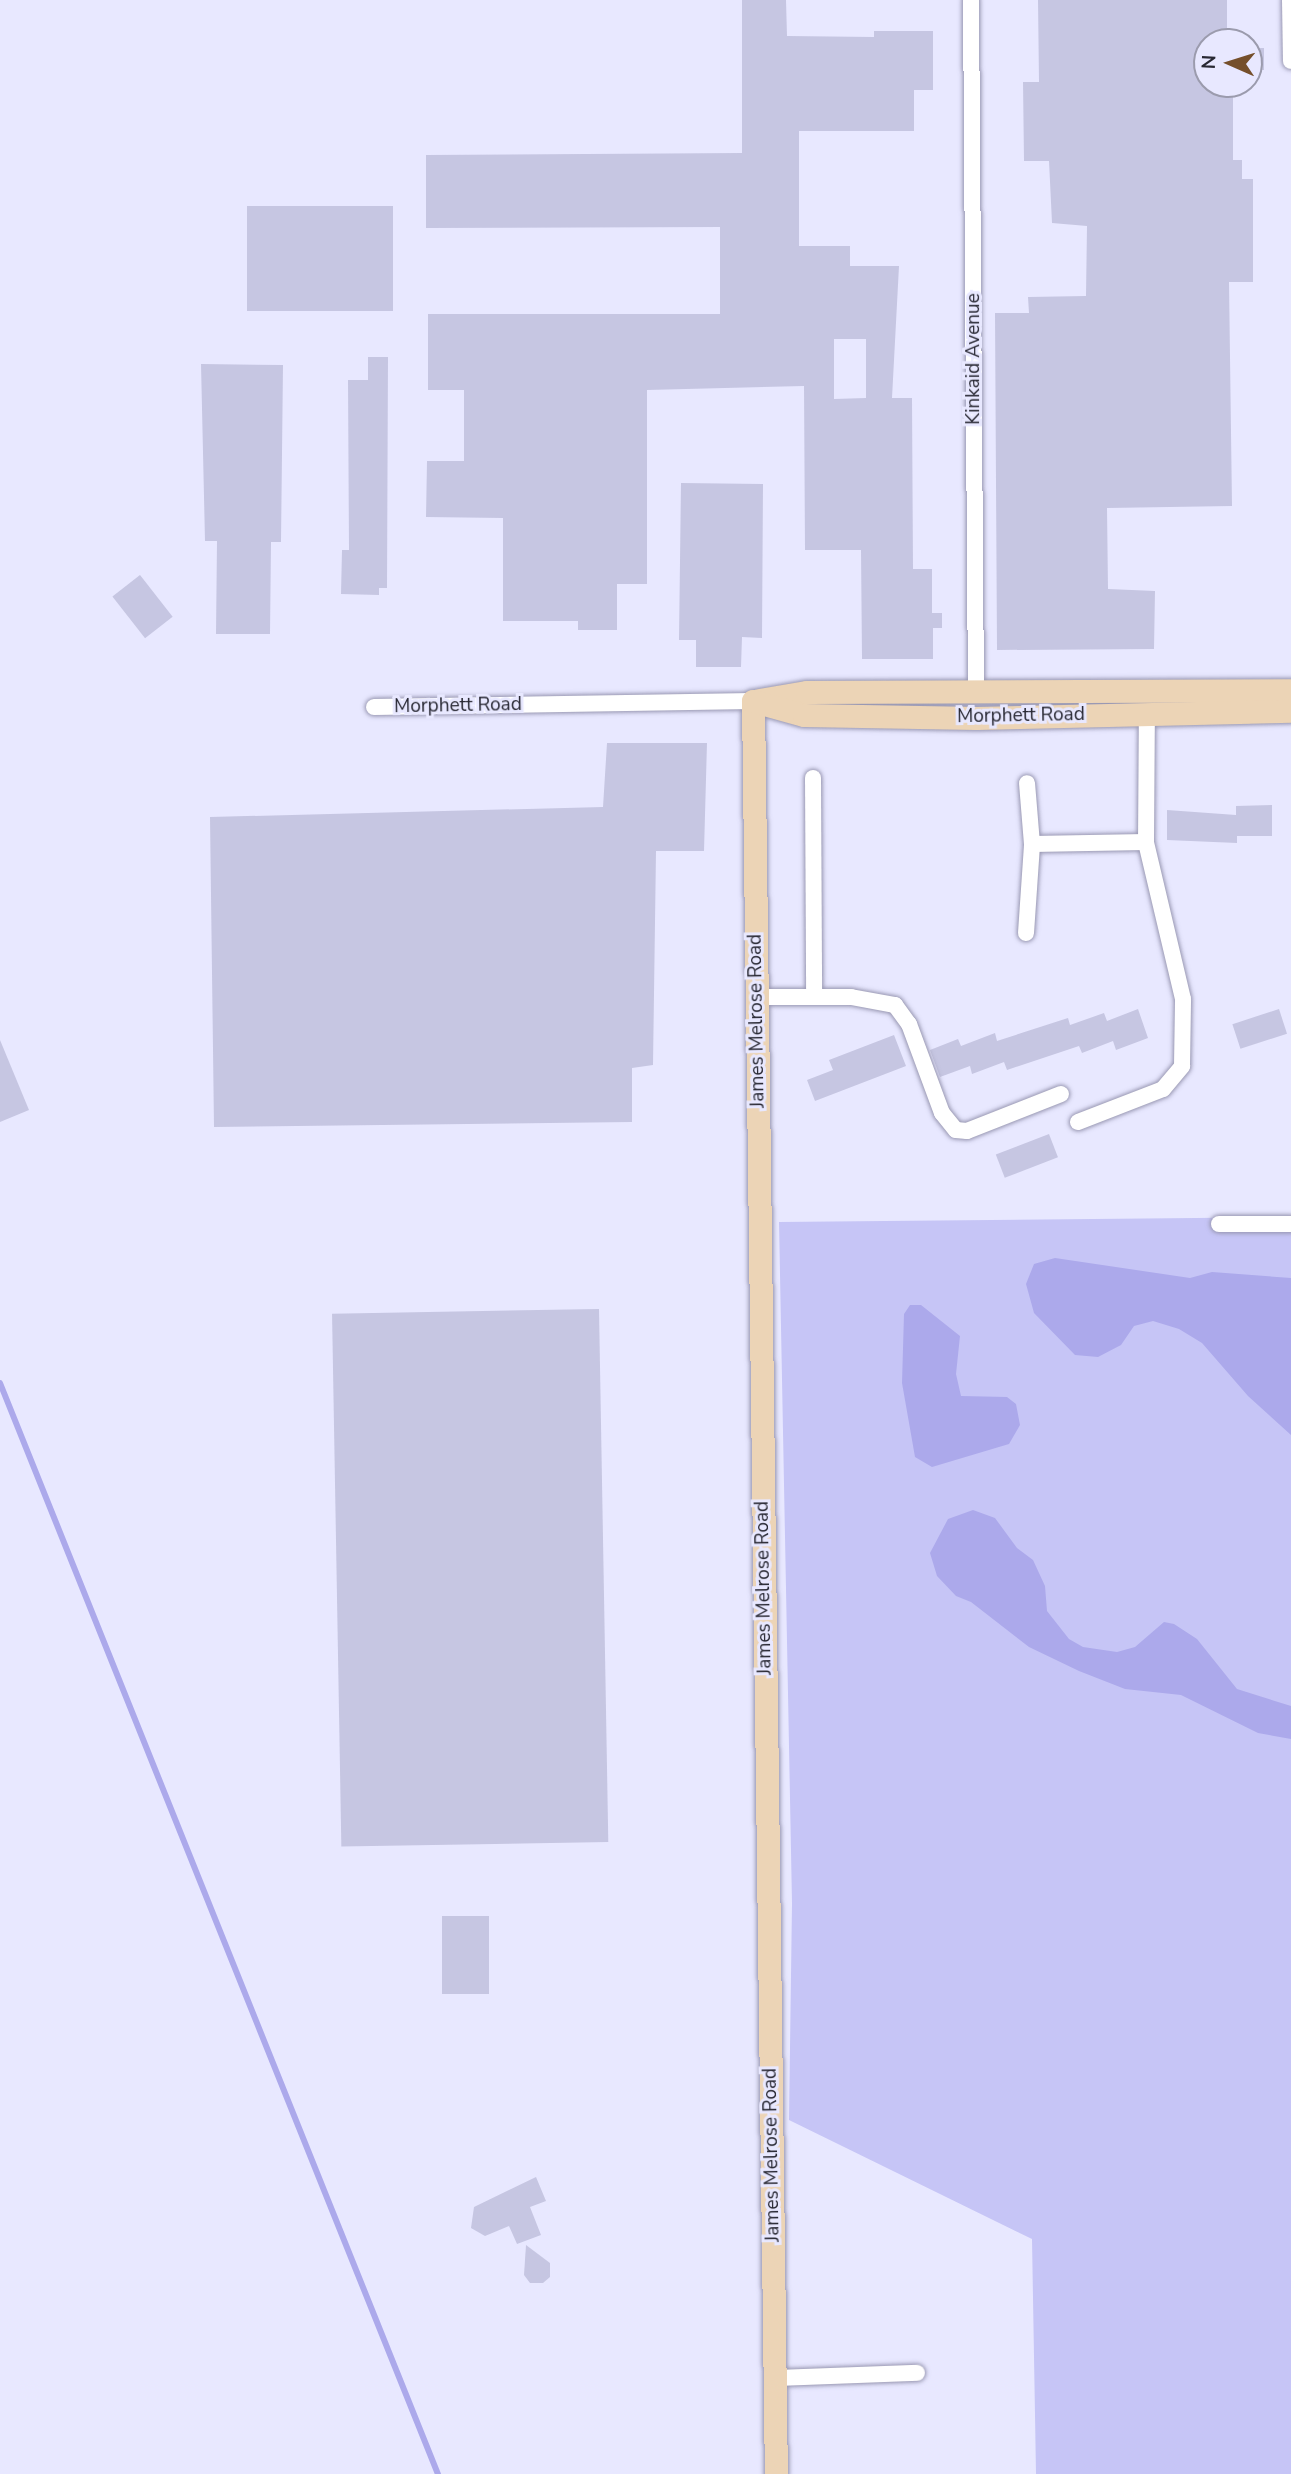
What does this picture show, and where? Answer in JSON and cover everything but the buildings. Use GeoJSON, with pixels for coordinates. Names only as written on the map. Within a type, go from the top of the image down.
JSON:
{"type":"FeatureCollection","features":[{"type":"Feature","properties":{"kind":"street","name":"Kinkaid Avenue"},"geometry":{"type":"LineString","coordinates":[[971,0],[976,718]]}},
{"type":"Feature","properties":{"kind":"street"},"geometry":{"type":"LineString","coordinates":[[1290,0],[1291,61]]}},
{"type":"Feature","properties":{"kind":"street","name":"Morphett Road"},"geometry":{"type":"LineString","coordinates":[[374,707],[753,701],[807,692],[1291,691]]}},
{"type":"Feature","properties":{"kind":"street","name":"Morphett Road"},"geometry":{"type":"LineString","coordinates":[[753,701],[804,715],[976,718],[1291,711]]}},
{"type":"Feature","properties":{"kind":"street","name":"James Melrose Road"},"geometry":{"type":"LineString","coordinates":[[753,701],[778,2378],[776,2474]]}},
{"type":"Feature","properties":{"kind":"street"},"geometry":{"type":"LineString","coordinates":[[1078,1122],[1163,1089],[1182,1066],[1186,1038],[1183,999],[1146,842],[1147,714]]}},
{"type":"Feature","properties":{"kind":"street"},"geometry":{"type":"LineString","coordinates":[[813,778],[814,996]]}},
{"type":"Feature","properties":{"kind":"street"},"geometry":{"type":"LineString","coordinates":[[1026,933],[1032,844],[1027,783]]}},
{"type":"Feature","properties":{"kind":"street"},"geometry":{"type":"LineString","coordinates":[[1032,844],[1146,842]]}},
{"type":"Feature","properties":{"kind":"street"},"geometry":{"type":"LineString","coordinates":[[757,997],[878,999],[895,1005],[909,1024],[942,1113],[956,1130],[967,1131],[1061,1094]]}},
{"type":"Feature","properties":{"kind":"street"},"geometry":{"type":"LineString","coordinates":[[1219,1224],[1291,1224]]}},
{"type":"Feature","properties":{"kind":"street"},"geometry":{"type":"LineString","coordinates":[[778,2378],[917,2373]]}},
{"type":"Feature","properties":{"kind":"shaded area"},"geometry":{"type":"Polygon","coordinates":[[[1291,1217],[1291,2474],[1036,2474],[1032,2239],[789,2120],[792,1903],[779,1222],[1291,1217]]]}},
{"type":"Feature","properties":{"kind":"shaded area"},"geometry":{"type":"Polygon","coordinates":[[[1055,1258],[1190,1278],[1212,1272],[1291,1278],[1291,1435],[1248,1396],[1202,1343],[1179,1329],[1153,1321],[1134,1326],[1121,1345],[1098,1357],[1075,1355],[1034,1313],[1026,1284],[1034,1264],[1055,1258]]]}},
{"type":"Feature","properties":{"kind":"shaded area"},"geometry":{"type":"Polygon","coordinates":[[[910,1305],[921,1305],[960,1336],[956,1374],[961,1396],[1007,1397],[1016,1404],[1020,1425],[1009,1444],[932,1467],[915,1457],[902,1383],[904,1314],[910,1305]]]}},
{"type":"Feature","properties":{"kind":"shaded area"},"geometry":{"type":"Polygon","coordinates":[[[973,1510],[995,1518],[1017,1548],[1033,1560],[1045,1586],[1047,1611],[1069,1639],[1083,1647],[1117,1652],[1135,1647],[1164,1622],[1174,1624],[1197,1639],[1237,1689],[1291,1706],[1291,1739],[1258,1733],[1181,1695],[1125,1689],[1079,1671],[1029,1647],[971,1602],[956,1596],[937,1576],[930,1553],[948,1519],[973,1510]]]}},
{"type":"Feature","properties":{"kind":"waterway"},"geometry":{"type":"LineString","coordinates":[[0,1383],[438,2474]]}}]}
